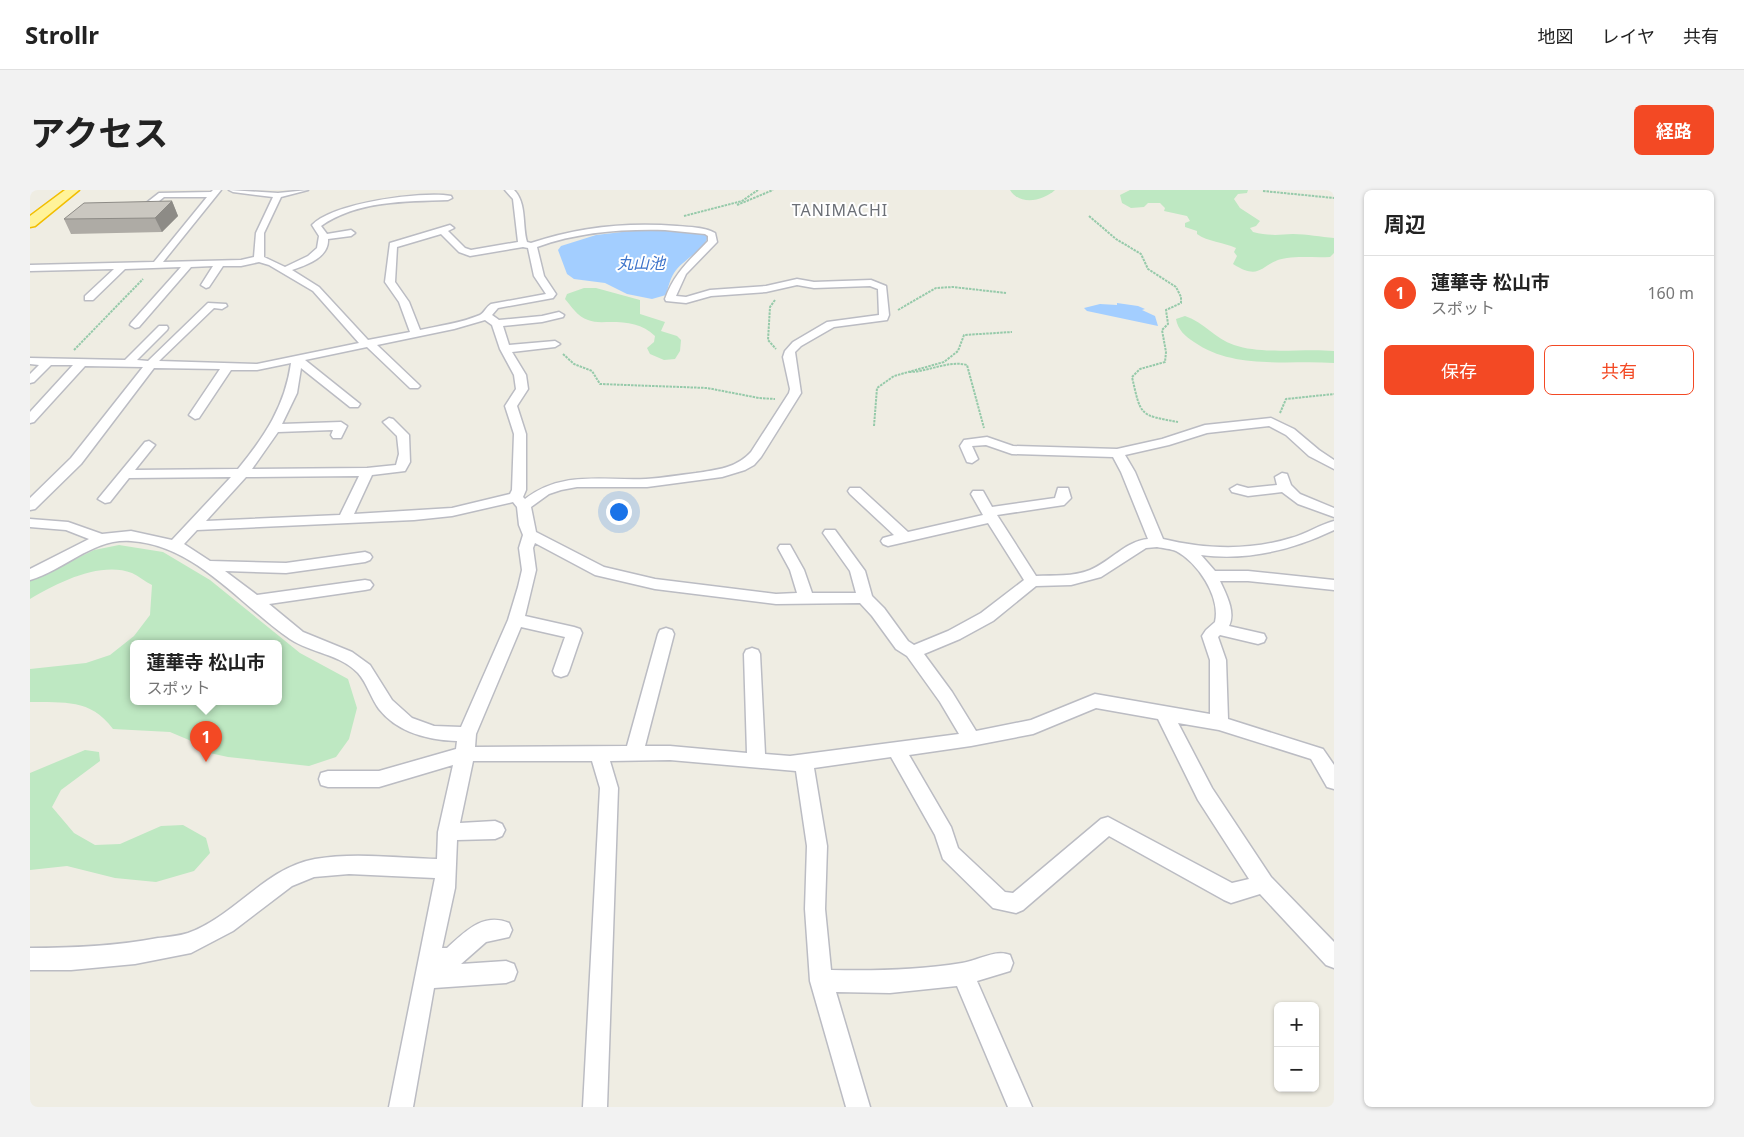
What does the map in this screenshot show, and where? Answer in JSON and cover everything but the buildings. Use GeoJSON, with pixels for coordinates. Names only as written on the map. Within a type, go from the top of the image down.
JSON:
{"type":"FeatureCollection","features":[{"type":"Feature","properties":{"kind":"highway"},"geometry":{"type":"LineString","coordinates":[[30,212],[59,190]]}},
{"type":"Feature","properties":{"kind":"highway"},"geometry":{"type":"LineString","coordinates":[[30,223],[73,190]]}},
{"type":"Feature","properties":{"kind":"street"},"geometry":{"type":"LineString","coordinates":[[233,190],[278,195],[304,190]]}},
{"type":"Feature","properties":{"kind":"street"},"geometry":{"type":"LineString","coordinates":[[401,1107],[427,968],[445,888],[448,832],[466,754],[466,734],[516,620],[529,570],[526,548],[530,535],[520,502],[519,490],[520,434],[511,406],[522,389],[520,375],[505,349],[492,319],[491,308],[552,294],[539,276],[528,245],[520,234],[517,198],[509,190]]}},
{"type":"Feature","properties":{"kind":"street"},"geometry":{"type":"LineString","coordinates":[[139,213],[162,195],[215,192]]}},
{"type":"Feature","properties":{"kind":"street"},"geometry":{"type":"LineString","coordinates":[[157,264],[215,192]]}},
{"type":"Feature","properties":{"kind":"street"},"geometry":{"type":"LineString","coordinates":[[259,259],[260,234],[264,221],[278,195]]}},
{"type":"Feature","properties":{"kind":"street"},"geometry":{"type":"LineString","coordinates":[[285,270],[300,263],[321,250],[324,246],[323,237],[316,225],[351,209],[413,199],[448,198]]}},
{"type":"Feature","properties":{"kind":"street"},"geometry":{"type":"LineString","coordinates":[[194,526],[414,516],[452,512],[520,502],[559,486],[577,483],[647,483],[722,473],[740,467],[749,462],[756,454],[791,400],[796,388],[788,357],[790,351],[797,344],[831,324],[883,318],[883,288],[871,283],[814,285],[792,282],[782,286],[747,291],[710,293],[686,300],[670,299],[676,278],[684,268],[713,242],[712,235],[707,232],[635,226],[580,233],[528,245],[470,253],[462,250],[446,229],[393,245],[390,282],[404,302],[416,334]]}},
{"type":"Feature","properties":{"kind":"street"},"geometry":{"type":"LineString","coordinates":[[323,237],[351,233]]}},
{"type":"Feature","properties":{"kind":"street"},"geometry":{"type":"LineString","coordinates":[[30,268],[220,263],[259,259],[285,270],[316,289],[368,344],[414,386]]}},
{"type":"Feature","properties":{"kind":"street"},"geometry":{"type":"LineString","coordinates":[[206,285],[220,263]]}},
{"type":"Feature","properties":{"kind":"street"},"geometry":{"type":"LineString","coordinates":[[135,325],[189,264]]}},
{"type":"Feature","properties":{"kind":"street"},"geometry":{"type":"LineString","coordinates":[[89,298],[122,265]]}},
{"type":"Feature","properties":{"kind":"street"},"geometry":{"type":"LineString","coordinates":[[30,506],[76,461],[151,365],[193,328],[212,306],[222,306]]}},
{"type":"Feature","properties":{"kind":"street"},"geometry":{"type":"LineString","coordinates":[[30,361],[81,364],[257,367],[492,319],[542,319],[559,315]]}},
{"type":"Feature","properties":{"kind":"street"},"geometry":{"type":"LineString","coordinates":[[126,364],[163,328]]}},
{"type":"Feature","properties":{"kind":"street"},"geometry":{"type":"LineString","coordinates":[[438,329],[444,340]]}},
{"type":"Feature","properties":{"kind":"street"},"geometry":{"type":"LineString","coordinates":[[505,349],[555,344]]}},
{"type":"Feature","properties":{"kind":"street"},"geometry":{"type":"LineString","coordinates":[[297,359],[354,404]]}},
{"type":"Feature","properties":{"kind":"street"},"geometry":{"type":"LineString","coordinates":[[175,545],[253,460],[275,428],[292,392],[297,359]]}},
{"type":"Feature","properties":{"kind":"street"},"geometry":{"type":"LineString","coordinates":[[30,380],[48,362]]}},
{"type":"Feature","properties":{"kind":"street"},"geometry":{"type":"LineString","coordinates":[[30,419],[81,364]]}},
{"type":"Feature","properties":{"kind":"street"},"geometry":{"type":"LineString","coordinates":[[196,415],[226,367]]}},
{"type":"Feature","properties":{"kind":"street"},"geometry":{"type":"LineString","coordinates":[[126,474],[367,472],[400,468],[404,462],[403,435],[390,422]]}},
{"type":"Feature","properties":{"kind":"street"},"geometry":{"type":"LineString","coordinates":[[972,459],[966,446],[968,443],[987,441],[1012,450],[1117,453],[1165,442],[1205,429],[1270,422],[1290,432],[1314,453],[1334,466]]}},
{"type":"Feature","properties":{"kind":"street"},"geometry":{"type":"LineString","coordinates":[[275,428],[341,426],[337,435]]}},
{"type":"Feature","properties":{"kind":"street"},"geometry":{"type":"LineString","coordinates":[[105,499],[149,445]]}},
{"type":"Feature","properties":{"kind":"street"},"geometry":{"type":"LineString","coordinates":[[1117,453],[1128,472],[1157,542]]}},
{"type":"Feature","properties":{"kind":"street"},"geometry":{"type":"LineString","coordinates":[[345,518],[367,472]]}},
{"type":"Feature","properties":{"kind":"street"},"geometry":{"type":"LineString","coordinates":[[1237,489],[1248,492],[1284,482],[1300,499],[1334,513]]}},
{"type":"Feature","properties":{"kind":"street"},"geometry":{"type":"LineString","coordinates":[[855,491],[905,537]]}},
{"type":"Feature","properties":{"kind":"street"},"geometry":{"type":"LineString","coordinates":[[888,541],[990,515],[1059,502],[1064,498],[1063,491]]}},
{"type":"Feature","properties":{"kind":"street"},"geometry":{"type":"LineString","coordinates":[[978,494],[1032,581]]}},
{"type":"Feature","properties":{"kind":"street"},"geometry":{"type":"LineString","coordinates":[[30,523],[68,526],[101,539]]}},
{"type":"Feature","properties":{"kind":"street"},"geometry":{"type":"LineString","coordinates":[[913,652],[954,635],[987,617],[1032,581],[1071,580],[1096,573],[1142,544],[1157,542],[1183,550],[1203,552],[1253,551],[1293,543],[1334,525]]}},
{"type":"Feature","properties":{"kind":"street"},"geometry":{"type":"LineString","coordinates":[[830,534],[859,573],[863,583],[864,598],[878,612],[902,645],[913,652],[946,697],[971,739]]}},
{"type":"Feature","properties":{"kind":"street"},"geometry":{"type":"LineString","coordinates":[[530,535],[600,571],[655,584],[776,599],[864,598]]}},
{"type":"Feature","properties":{"kind":"street"},"geometry":{"type":"LineString","coordinates":[[30,575],[101,539],[131,536],[175,545],[235,584],[297,636],[346,656],[364,669],[386,704],[406,723],[434,733],[466,734]]}},
{"type":"Feature","properties":{"kind":"street"},"geometry":{"type":"LineString","coordinates":[[785,548],[797,570],[806,598]]}},
{"type":"Feature","properties":{"kind":"street"},"geometry":{"type":"LineString","coordinates":[[1183,550],[1199,561],[1210,576],[1226,615],[1223,625],[1210,636],[1218,660],[1219,723]]}},
{"type":"Feature","properties":{"kind":"street"},"geometry":{"type":"LineString","coordinates":[[208,566],[286,568],[365,557]]}},
{"type":"Feature","properties":{"kind":"street"},"geometry":{"type":"LineString","coordinates":[[1210,576],[1248,576],[1334,585]]}},
{"type":"Feature","properties":{"kind":"street"},"geometry":{"type":"LineString","coordinates":[[254,601],[366,585]]}},
{"type":"Feature","properties":{"kind":"street"},"geometry":{"type":"LineString","coordinates":[[516,620],[574,633],[561,671]]}},
{"type":"Feature","properties":{"kind":"street"},"geometry":{"type":"LineString","coordinates":[[1217,629],[1258,638]]}},
{"type":"Feature","properties":{"kind":"street"},"geometry":{"type":"LineString","coordinates":[[634,753],[666,634]]}},
{"type":"Feature","properties":{"kind":"street"},"geometry":{"type":"LineString","coordinates":[[752,654],[756,760]]}},
{"type":"Feature","properties":{"kind":"street"},"geometry":{"type":"LineString","coordinates":[[328,779],[379,779],[466,754],[670,752],[790,764],[971,739],[1033,727],[1095,701],[1219,723],[1317,754],[1334,781]]}},
{"type":"Feature","properties":{"kind":"street"},"geometry":{"type":"LineString","coordinates":[[1164,714],[1205,794],[1264,884],[1334,956]]}},
{"type":"Feature","properties":{"kind":"street"},"geometry":{"type":"LineString","coordinates":[[896,749],[944,833],[950,853],[1000,901],[1016,902],[1108,825],[1231,893],[1264,884]]}},
{"type":"Feature","properties":{"kind":"street"},"geometry":{"type":"LineString","coordinates":[[595,1107],[609,788],[600,754]]}},
{"type":"Feature","properties":{"kind":"street"},"geometry":{"type":"LineString","coordinates":[[804,762],[816,846],[815,909],[821,980],[858,1107]]}},
{"type":"Feature","properties":{"kind":"street"},"geometry":{"type":"LineString","coordinates":[[448,832],[495,830]]}},
{"type":"Feature","properties":{"kind":"street"},"geometry":{"type":"LineString","coordinates":[[30,958],[71,959],[135,952],[191,943],[226,924],[285,879],[314,868],[348,864],[445,869]]}},
{"type":"Feature","properties":{"kind":"street"},"geometry":{"type":"LineString","coordinates":[[427,968],[451,959],[481,932],[501,930]]}},
{"type":"Feature","properties":{"kind":"street"},"geometry":{"type":"LineString","coordinates":[[821,980],[890,982],[962,974],[1002,963]]}},
{"type":"Feature","properties":{"kind":"street"},"geometry":{"type":"LineString","coordinates":[[427,968],[506,972]]}},
{"type":"Feature","properties":{"kind":"street"},"geometry":{"type":"LineString","coordinates":[[962,974],[1020,1107]]}},
{"type":"Feature","properties":{"kind":"path"},"geometry":{"type":"LineString","coordinates":[[729,205],[747,199],[751,193],[758,190]]}},
{"type":"Feature","properties":{"kind":"path"},"geometry":{"type":"LineString","coordinates":[[681,217],[694,212],[746,203],[760,194],[774,190]]}},
{"type":"Feature","properties":{"kind":"path"},"geometry":{"type":"LineString","coordinates":[[1263,191],[1334,198]]}},
{"type":"Feature","properties":{"kind":"path"},"geometry":{"type":"LineString","coordinates":[[1089,216],[1116,239],[1141,254],[1148,268],[1176,287],[1182,301],[1166,310],[1168,324],[1162,330],[1166,352],[1165,362],[1140,369],[1132,377],[1140,409],[1150,417],[1185,423],[1205,429]]}},
{"type":"Feature","properties":{"kind":"path"},"geometry":{"type":"LineString","coordinates":[[61,362],[157,264]]}},
{"type":"Feature","properties":{"kind":"path"},"geometry":{"type":"LineString","coordinates":[[883,318],[936,288],[953,287],[1006,293]]}},
{"type":"Feature","properties":{"kind":"path"},"geometry":{"type":"LineString","coordinates":[[777,297],[770,306],[768,340],[781,354],[788,357]]}},
{"type":"Feature","properties":{"kind":"path"},"geometry":{"type":"LineString","coordinates":[[874,426],[875,395],[877,388],[885,382],[907,371],[944,362],[951,354],[958,351],[964,335],[1012,332]]}},
{"type":"Feature","properties":{"kind":"path"},"geometry":{"type":"LineString","coordinates":[[555,344],[574,364],[592,371],[600,384],[707,388],[759,398],[791,400]]}},
{"type":"Feature","properties":{"kind":"path"},"geometry":{"type":"LineString","coordinates":[[907,371],[934,369],[956,363],[967,364],[987,441]]}},
{"type":"Feature","properties":{"kind":"path"},"geometry":{"type":"LineString","coordinates":[[1270,422],[1280,414],[1282,403],[1286,400],[1334,394]]}},
{"type":"Feature","properties":{"kind":"green space"},"geometry":{"type":"Polygon","coordinates":[[[1010,190],[1055,190],[1038,199],[1025,200],[1014,195],[1010,190]]]}},
{"type":"Feature","properties":{"kind":"green space"},"geometry":{"type":"Polygon","coordinates":[[[1130,190],[1248,190],[1247,193],[1238,194],[1234,199],[1240,208],[1260,221],[1256,226],[1250,228],[1253,232],[1268,235],[1298,234],[1334,238],[1334,253],[1330,257],[1292,257],[1278,260],[1261,269],[1250,272],[1233,264],[1237,256],[1234,252],[1236,248],[1206,239],[1197,234],[1197,231],[1185,227],[1185,223],[1190,221],[1187,216],[1164,211],[1165,208],[1160,203],[1148,203],[1144,207],[1131,208],[1122,203],[1120,195],[1130,190]]]}},
{"type":"Feature","properties":{"kind":"green space"},"geometry":{"type":"Polygon","coordinates":[[[584,288],[596,288],[640,300],[640,314],[665,322],[661,331],[677,336],[681,340],[680,351],[675,359],[664,360],[650,354],[647,348],[654,342],[655,336],[640,326],[623,322],[593,322],[584,319],[565,299],[567,294],[584,288]]]}},
{"type":"Feature","properties":{"kind":"green space"},"geometry":{"type":"Polygon","coordinates":[[[1185,316],[1234,345],[1270,351],[1334,351],[1334,363],[1262,362],[1226,357],[1194,342],[1180,330],[1176,319],[1185,316]]]}},
{"type":"Feature","properties":{"kind":"green space"},"geometry":{"type":"Polygon","coordinates":[[[119,545],[163,552],[210,580],[300,653],[348,679],[357,708],[349,739],[336,757],[309,766],[228,757],[205,752],[189,740],[170,732],[113,729],[95,712],[76,704],[30,702],[30,669],[86,663],[110,655],[134,636],[150,615],[152,585],[132,573],[120,570],[106,570],[79,576],[53,586],[30,599],[30,581],[94,550],[119,545]]]}},
{"type":"Feature","properties":{"kind":"green space"},"geometry":{"type":"Polygon","coordinates":[[[85,750],[99,752],[100,761],[61,790],[52,807],[74,833],[95,845],[120,844],[161,826],[183,825],[206,838],[210,853],[194,871],[156,882],[115,878],[67,866],[30,870],[30,773],[85,750]]]}},
{"type":"Feature","properties":{"kind":"water","name":"丸山池"},"geometry":{"type":"Polygon","coordinates":[[[639,230],[696,232],[708,236],[703,246],[674,273],[666,295],[652,299],[627,294],[605,283],[574,279],[567,274],[558,250],[561,246],[596,235],[639,230]]]}},
{"type":"Feature","properties":{"kind":"water"},"geometry":{"type":"Polygon","coordinates":[[[1117,303],[1145,309],[1142,310],[1155,316],[1158,326],[1087,311],[1084,308],[1100,304],[1117,305],[1117,303]]]}},
{"type":"Feature","properties":{"kind":"place","name":"蓮華寺 松山市"},"geometry":{"type":"Point","coordinates":[206,762]}},
{"type":"Feature","properties":{"kind":"district","name":"TANIMACHI"},"geometry":{"type":"Point","coordinates":[840,210]}}]}
